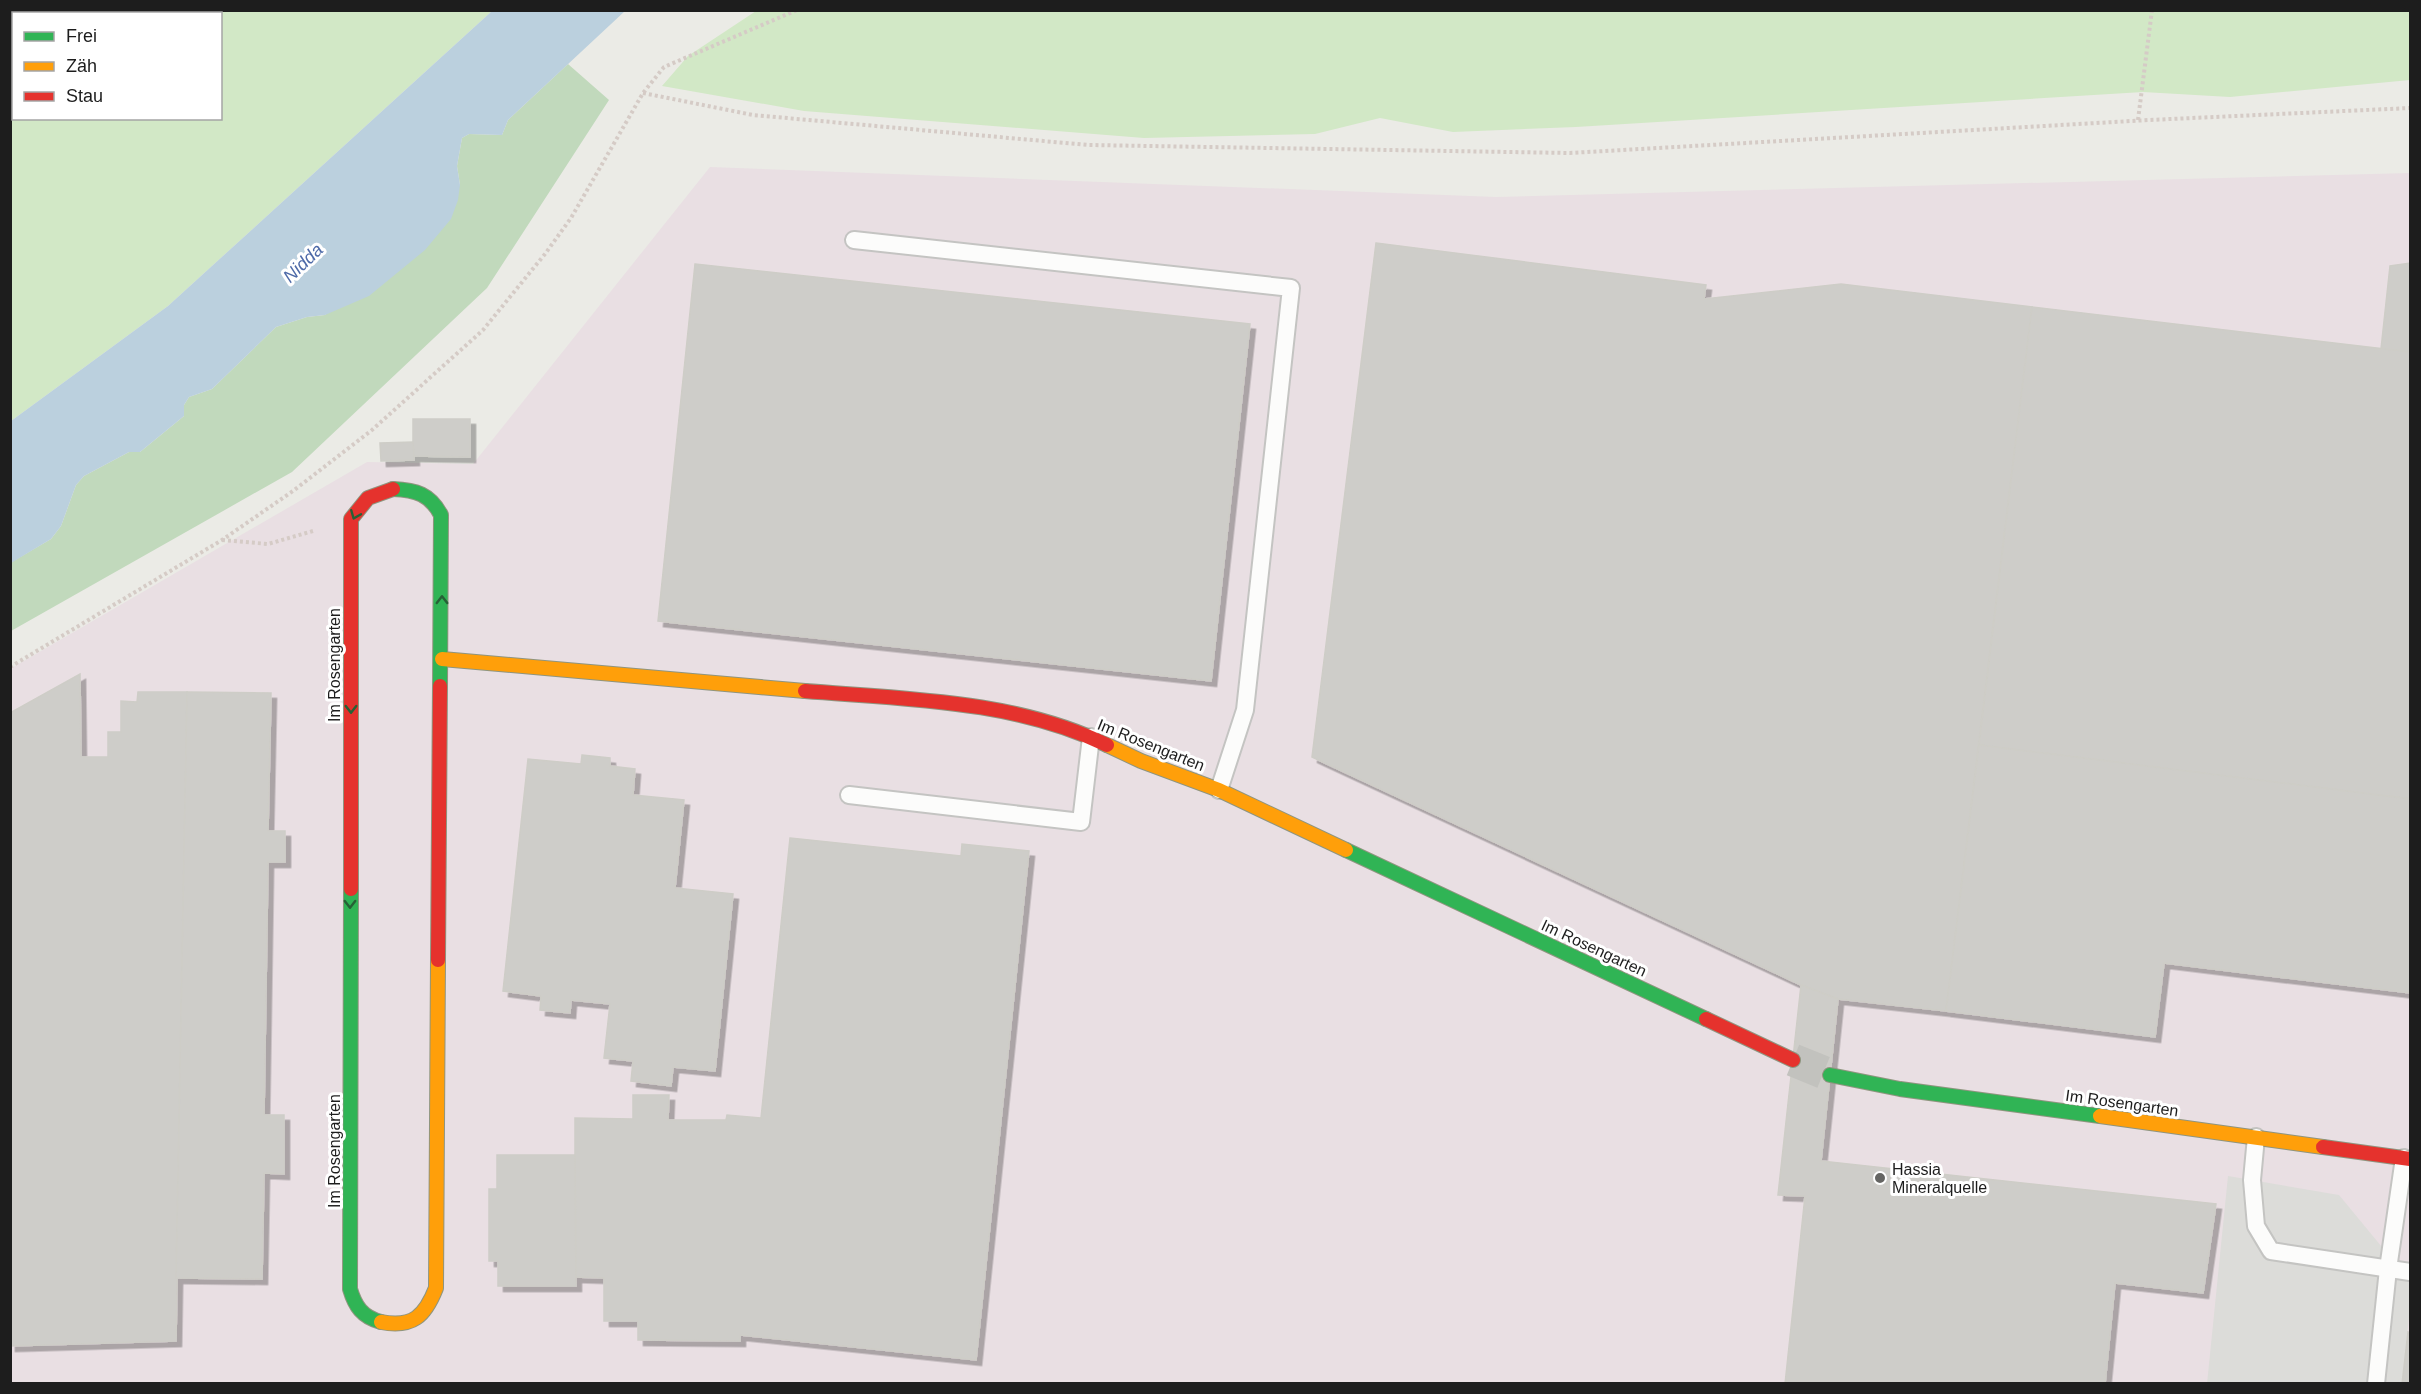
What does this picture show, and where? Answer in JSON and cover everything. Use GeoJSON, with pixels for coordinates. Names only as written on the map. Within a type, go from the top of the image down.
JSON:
{"type":"FeatureCollection","features":[{"type":"Feature","properties":{"kind":"street","name":"Im Rosengarten"},"geometry":{"type":"LineString","coordinates":[[393,489],[416,490],[434,501],[441,515],[442,659],[436,1288],[428,1309],[412,1320],[388,1324],[373,1320],[357,1309],[350,1288],[351,519],[359,506],[373,493],[393,489]]}},
{"type":"Feature","properties":{"kind":"street","name":"Im Rosengarten"},"geometry":{"type":"LineString","coordinates":[[442,659],[925,700],[1019,715],[1091,737],[1141,761],[1219,790],[1793,1060]]}},
{"type":"Feature","properties":{"kind":"street","name":"Im Rosengarten"},"geometry":{"type":"LineString","coordinates":[[1830,1076],[1900,1089],[2407,1158]]}},
{"type":"Feature","properties":{"kind":"lane"},"geometry":{"type":"LineString","coordinates":[[854,240],[1291,288],[1245,710],[1219,790]]}},
{"type":"Feature","properties":{"kind":"lane"},"geometry":{"type":"LineString","coordinates":[[849,795],[1081,822],[1091,737]]}},
{"type":"Feature","properties":{"kind":"lane"},"geometry":{"type":"LineString","coordinates":[[2256,1137],[2252,1180],[2256,1226],[2271,1251],[2410,1272]]}},
{"type":"Feature","properties":{"kind":"lane"},"geometry":{"type":"LineString","coordinates":[[2376,1383],[2388,1269],[2407,1158]]}},
{"type":"Feature","properties":{"kind":"path"},"geometry":{"type":"LineString","coordinates":[[10,667],[222,540],[293,491],[372,430],[483,330],[545,254],[572,218],[644,93],[664,66],[797,10]]}},
{"type":"Feature","properties":{"kind":"path"},"geometry":{"type":"LineString","coordinates":[[2139,120],[2151,10]]}},
{"type":"Feature","properties":{"kind":"path"},"geometry":{"type":"LineString","coordinates":[[644,93],[753,115],[1111,145],[1570,153],[2139,120],[2410,108]]}},
{"type":"Feature","properties":{"kind":"path"},"geometry":{"type":"LineString","coordinates":[[222,540],[268,544],[351,519]]}},
{"type":"Feature","properties":{"kind":"shaded area"},"geometry":{"type":"Polygon","coordinates":[[[710,167],[1496,197],[2410,173],[2410,1383],[11,1383],[10,669],[367,462],[473,464],[710,167]]]}},
{"type":"Feature","properties":{"kind":"shaded area"},"geometry":{"type":"Polygon","coordinates":[[[2228,1176],[2339,1195],[2410,1281],[2410,1308],[2402,1383],[2207,1384],[2228,1176]]]}},
{"type":"Feature","properties":{"kind":"green space"},"geometry":{"type":"Polygon","coordinates":[[[2410,10],[2410,80],[2230,97],[2143,92],[1576,127],[1453,132],[1380,118],[1315,134],[1144,138],[804,111],[662,86],[688,56],[756,11],[2410,10]]]}},
{"type":"Feature","properties":{"kind":"green space"},"geometry":{"type":"Polygon","coordinates":[[[11,11],[492,11],[168,306],[11,421],[11,11]]]}},
{"type":"Feature","properties":{"kind":"green space"},"geometry":{"type":"Polygon","coordinates":[[[568,64],[609,100],[487,288],[292,472],[11,631],[10,563],[51,539],[61,526],[76,485],[84,476],[129,452],[140,452],[184,416],[184,405],[189,397],[212,389],[276,327],[307,317],[325,315],[460,185],[457,166],[462,138],[469,134],[502,135],[508,120],[568,64]]]}},
{"type":"Feature","properties":{"kind":"water","name":"Nidda"},"geometry":{"type":"Polygon","coordinates":[[[492,11],[625,11],[508,120],[502,135],[469,134],[462,138],[457,166],[460,185],[458,200],[451,219],[425,250],[369,296],[325,315],[307,317],[276,327],[212,389],[189,397],[184,405],[184,416],[140,452],[129,452],[84,476],[76,485],[61,526],[51,539],[11,563],[11,421],[168,306],[492,11]]]}},
{"type":"Feature","properties":{"kind":"building"},"geometry":{"type":"Polygon","coordinates":[[[1376,243],[1706,285],[1704,299],[1841,284],[2032,307],[1946,1011],[1838,999],[1801,985],[1312,757],[1376,243]]]}},
{"type":"Feature","properties":{"kind":"building"},"geometry":{"type":"Polygon","coordinates":[[[2410,263],[2410,352],[2381,349],[2390,266],[2410,263]]]}},
{"type":"Feature","properties":{"kind":"building"},"geometry":{"type":"Polygon","coordinates":[[[695,264],[1250,324],[1211,681],[658,621],[695,264]]]}},
{"type":"Feature","properties":{"kind":"building"},"geometry":{"type":"Polygon","coordinates":[[[2032,307],[2410,352],[2410,799],[1979,745],[2032,307]]]}},
{"type":"Feature","properties":{"kind":"building"},"geometry":{"type":"Polygon","coordinates":[[[413,419],[470,419],[470,457],[413,456],[413,419]]]}},
{"type":"Feature","properties":{"kind":"building"},"geometry":{"type":"Polygon","coordinates":[[[413,442],[414,460],[381,461],[380,443],[413,442]]]}},
{"type":"Feature","properties":{"kind":"building"},"geometry":{"type":"Polygon","coordinates":[[[80,674],[81,757],[108,757],[108,732],[121,732],[121,701],[137,702],[138,692],[187,692],[176,1341],[10,1346],[10,713],[80,674]]]}},
{"type":"Feature","properties":{"kind":"building"},"geometry":{"type":"Polygon","coordinates":[[[187,692],[271,693],[268,831],[285,831],[285,862],[268,862],[264,1115],[284,1115],[284,1174],[264,1173],[262,1279],[176,1278],[187,692]]]}},
{"type":"Feature","properties":{"kind":"building"},"geometry":{"type":"Polygon","coordinates":[[[1979,745],[2410,799],[2410,993],[2164,963],[2155,1037],[1946,1011],[1979,745]]]}},
{"type":"Feature","properties":{"kind":"building"},"geometry":{"type":"Polygon","coordinates":[[[582,755],[610,758],[610,766],[635,769],[633,795],[684,800],[675,888],[733,894],[715,1071],[673,1067],[671,1086],[631,1081],[633,1061],[604,1058],[610,1004],[571,1000],[570,1013],[540,1010],[541,996],[503,991],[528,759],[581,764],[582,755]]]}},
{"type":"Feature","properties":{"kind":"building"},"geometry":{"type":"Polygon","coordinates":[[[790,838],[961,856],[962,844],[1029,851],[976,1360],[740,1335],[740,1341],[638,1340],[638,1321],[604,1321],[604,1278],[575,1277],[575,1118],[633,1119],[633,1095],[669,1095],[668,1120],[726,1120],[727,1115],[761,1118],[790,838]]]}},
{"type":"Feature","properties":{"kind":"building","name":"Hassia Mineralquelle"},"geometry":{"type":"Polygon","coordinates":[[[1801,985],[1838,999],[1821,1161],[2216,1204],[2203,1293],[2115,1283],[2105,1384],[1785,1384],[1805,1196],[1778,1195],[1801,985]]]}},
{"type":"Feature","properties":{"kind":"building"},"geometry":{"type":"Polygon","coordinates":[[[497,1155],[575,1155],[576,1286],[498,1286],[498,1261],[489,1261],[489,1189],[497,1189],[497,1155]]]}},
{"type":"Feature","properties":{"kind":"building"},"geometry":{"type":"Polygon","coordinates":[[[2408,1332],[2410,1333],[2410,1384],[2402,1384],[2408,1332]]]}},
{"type":"Feature","properties":{"kind":"tunnel"},"geometry":{"type":"LineString","coordinates":[[1793,1060],[1830,1075]]}},
{"type":"Feature","properties":{"kind":"traffic: fast"},"geometry":{"type":"LineString","coordinates":[[393,489],[422,494],[432,502],[441,515],[440,686]]}},
{"type":"Feature","properties":{"kind":"traffic: fast"},"geometry":{"type":"LineString","coordinates":[[1346,850],[1706,1019]]}},
{"type":"Feature","properties":{"kind":"traffic: fast"},"geometry":{"type":"LineString","coordinates":[[351,889],[350,1289],[360,1310],[381,1322]]}},
{"type":"Feature","properties":{"kind":"traffic: fast"},"geometry":{"type":"LineString","coordinates":[[1830,1075],[1900,1089],[2100,1116]]}},
{"type":"Feature","properties":{"kind":"traffic: slow"},"geometry":{"type":"LineString","coordinates":[[442,659],[805,691]]}},
{"type":"Feature","properties":{"kind":"traffic: slow"},"geometry":{"type":"LineString","coordinates":[[1107,745],[1141,761],[1219,790],[1346,850]]}},
{"type":"Feature","properties":{"kind":"traffic: slow"},"geometry":{"type":"LineString","coordinates":[[381,1322],[402,1323],[416,1318],[427,1306],[436,1288],[438,960]]}},
{"type":"Feature","properties":{"kind":"traffic: slow"},"geometry":{"type":"LineString","coordinates":[[2100,1116],[2323,1147]]}},
{"type":"Feature","properties":{"kind":"traffic: jam"},"geometry":{"type":"LineString","coordinates":[[351,889],[351,519],[368,498],[393,489]]}},
{"type":"Feature","properties":{"kind":"traffic: jam"},"geometry":{"type":"LineString","coordinates":[[438,960],[440,686]]}},
{"type":"Feature","properties":{"kind":"traffic: jam"},"geometry":{"type":"LineString","coordinates":[[805,691],[921,700],[998,710],[1072,730],[1107,745]]}},
{"type":"Feature","properties":{"kind":"traffic: jam"},"geometry":{"type":"LineString","coordinates":[[1706,1019],[1793,1060]]}},
{"type":"Feature","properties":{"kind":"traffic: jam"},"geometry":{"type":"LineString","coordinates":[[2323,1147],[2410,1159]]}},
{"type":"Feature","properties":{"kind":"place","name":"Hassia Mineralquelle"},"geometry":{"type":"Point","coordinates":[1880,1178]}}]}
